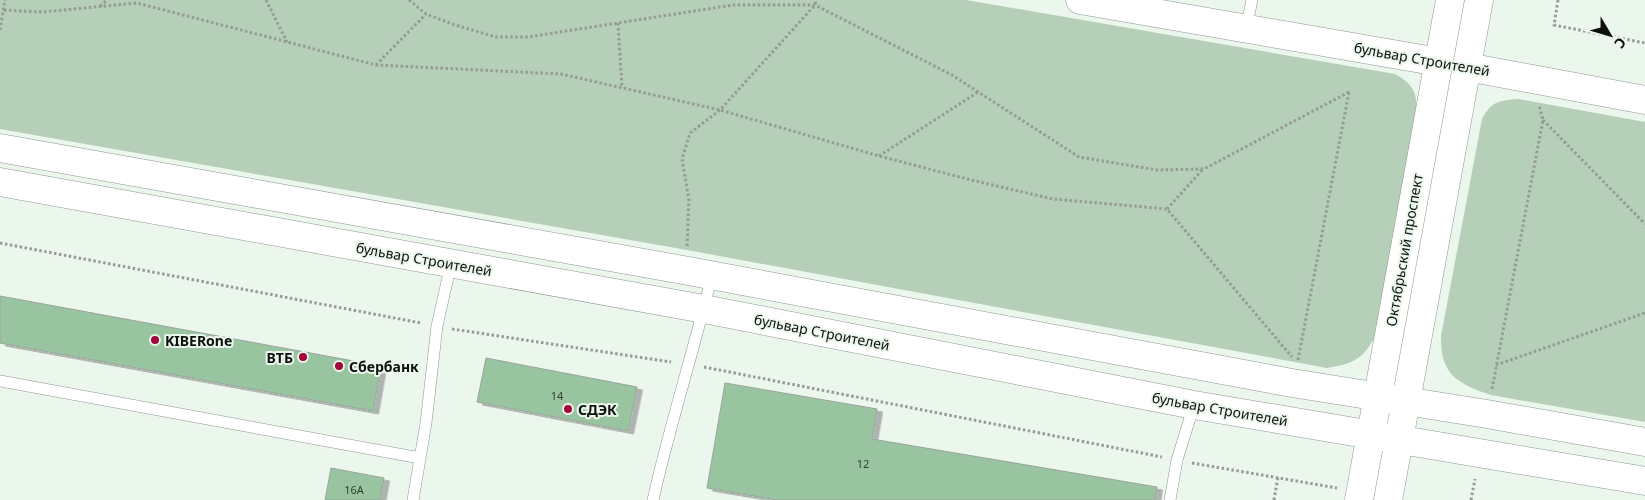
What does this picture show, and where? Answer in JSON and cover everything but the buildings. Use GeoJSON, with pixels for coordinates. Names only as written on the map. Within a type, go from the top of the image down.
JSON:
{"type":"FeatureCollection","features":[{"type":"Feature","properties":{"kind":"main road","name":"бульвар Строителей"},"geometry":{"type":"LineString","coordinates":[[1080,0],[1439,62],[1645,100]]}},
{"type":"Feature","properties":{"kind":"main road","name":"Октябрьский проспект"},"geometry":{"type":"LineString","coordinates":[[1349,494],[1371,435],[1450,0]]}},
{"type":"Feature","properties":{"kind":"main road","name":"Октябрьский проспект"},"geometry":{"type":"LineString","coordinates":[[1388,500],[1479,0]]}},
{"type":"Feature","properties":{"kind":"main road"},"geometry":{"type":"LineString","coordinates":[[0,148],[712,275],[1283,382],[1488,414],[1645,442]]}},
{"type":"Feature","properties":{"kind":"main road","name":"бульвар Строителей"},"geometry":{"type":"LineString","coordinates":[[0,182],[704,309],[1194,404],[1645,481]]}},
{"type":"Feature","properties":{"kind":"lane"},"geometry":{"type":"LineString","coordinates":[[1246,29],[1252,0]]}},
{"type":"Feature","properties":{"kind":"lane"},"geometry":{"type":"LineString","coordinates":[[413,500],[437,326],[451,264]]}},
{"type":"Feature","properties":{"kind":"lane"},"geometry":{"type":"LineString","coordinates":[[653,500],[661,463],[690,364],[712,275]]}},
{"type":"Feature","properties":{"kind":"lane"},"geometry":{"type":"LineString","coordinates":[[0,381],[420,458]]}},
{"type":"Feature","properties":{"kind":"lane"},"geometry":{"type":"LineString","coordinates":[[1170,500],[1177,460],[1194,404]]}},
{"type":"Feature","properties":{"kind":"path"},"geometry":{"type":"LineString","coordinates":[[0,30],[5,0]]}},
{"type":"Feature","properties":{"kind":"path"},"geometry":{"type":"LineString","coordinates":[[100,6],[107,0]]}},
{"type":"Feature","properties":{"kind":"path"},"geometry":{"type":"LineString","coordinates":[[266,0],[287,42]]}},
{"type":"Feature","properties":{"kind":"path"},"geometry":{"type":"LineString","coordinates":[[409,0],[426,14],[496,37],[528,37],[733,4],[815,5],[952,75],[1079,157],[1157,170],[1204,169]]}},
{"type":"Feature","properties":{"kind":"path"},"geometry":{"type":"LineString","coordinates":[[687,250],[689,200],[682,159],[690,133],[720,110],[815,5],[816,0]]}},
{"type":"Feature","properties":{"kind":"path"},"geometry":{"type":"LineString","coordinates":[[1558,0],[1554,25],[1645,43]]}},
{"type":"Feature","properties":{"kind":"path"},"geometry":{"type":"LineString","coordinates":[[4,10],[42,12],[136,3],[376,65],[560,74],[720,110],[879,156],[1053,199],[1167,210],[1297,363],[1349,92],[1204,169],[1167,210]]}},
{"type":"Feature","properties":{"kind":"path"},"geometry":{"type":"LineString","coordinates":[[376,65],[426,14]]}},
{"type":"Feature","properties":{"kind":"path"},"geometry":{"type":"LineString","coordinates":[[618,23],[622,88]]}},
{"type":"Feature","properties":{"kind":"path"},"geometry":{"type":"LineString","coordinates":[[879,156],[978,92]]}},
{"type":"Feature","properties":{"kind":"path"},"geometry":{"type":"LineString","coordinates":[[1491,395],[1543,120],[1539,102]]}},
{"type":"Feature","properties":{"kind":"path"},"geometry":{"type":"LineString","coordinates":[[1543,120],[1645,224]]}},
{"type":"Feature","properties":{"kind":"path"},"geometry":{"type":"LineString","coordinates":[[0,243],[437,326],[690,364],[1177,460],[1278,478],[1349,494]]}},
{"type":"Feature","properties":{"kind":"path"},"geometry":{"type":"LineString","coordinates":[[1496,365],[1645,313]]}},
{"type":"Feature","properties":{"kind":"path"},"geometry":{"type":"LineString","coordinates":[[1470,500],[1475,477]]}},
{"type":"Feature","properties":{"kind":"path"},"geometry":{"type":"LineString","coordinates":[[1274,500],[1278,478]]}},
{"type":"Feature","properties":{"kind":"green space"},"geometry":{"type":"Polygon","coordinates":[[[0,0],[966,0],[1395,74],[1412,88],[1416,97],[1417,109],[1378,331],[1364,353],[1358,358],[1346,364],[1327,368],[687,250],[0,129],[0,0]]]}},
{"type":"Feature","properties":{"kind":"green space"},"geometry":{"type":"Polygon","coordinates":[[[1518,99],[1645,122],[1645,422],[1491,395],[1460,382],[1447,368],[1441,349],[1441,336],[1482,119],[1496,103],[1518,99]]]}},
{"type":"Feature","properties":{"kind":"place","name":"KIBERone"},"geometry":{"type":"Point","coordinates":[155,340]}},
{"type":"Feature","properties":{"kind":"place","name":"ВТБ"},"geometry":{"type":"Point","coordinates":[303,357]}},
{"type":"Feature","properties":{"kind":"place","name":"Сбербанк"},"geometry":{"type":"Point","coordinates":[339,366]}},
{"type":"Feature","properties":{"kind":"place","name":"СДЭК"},"geometry":{"type":"Point","coordinates":[568,409]}}]}
